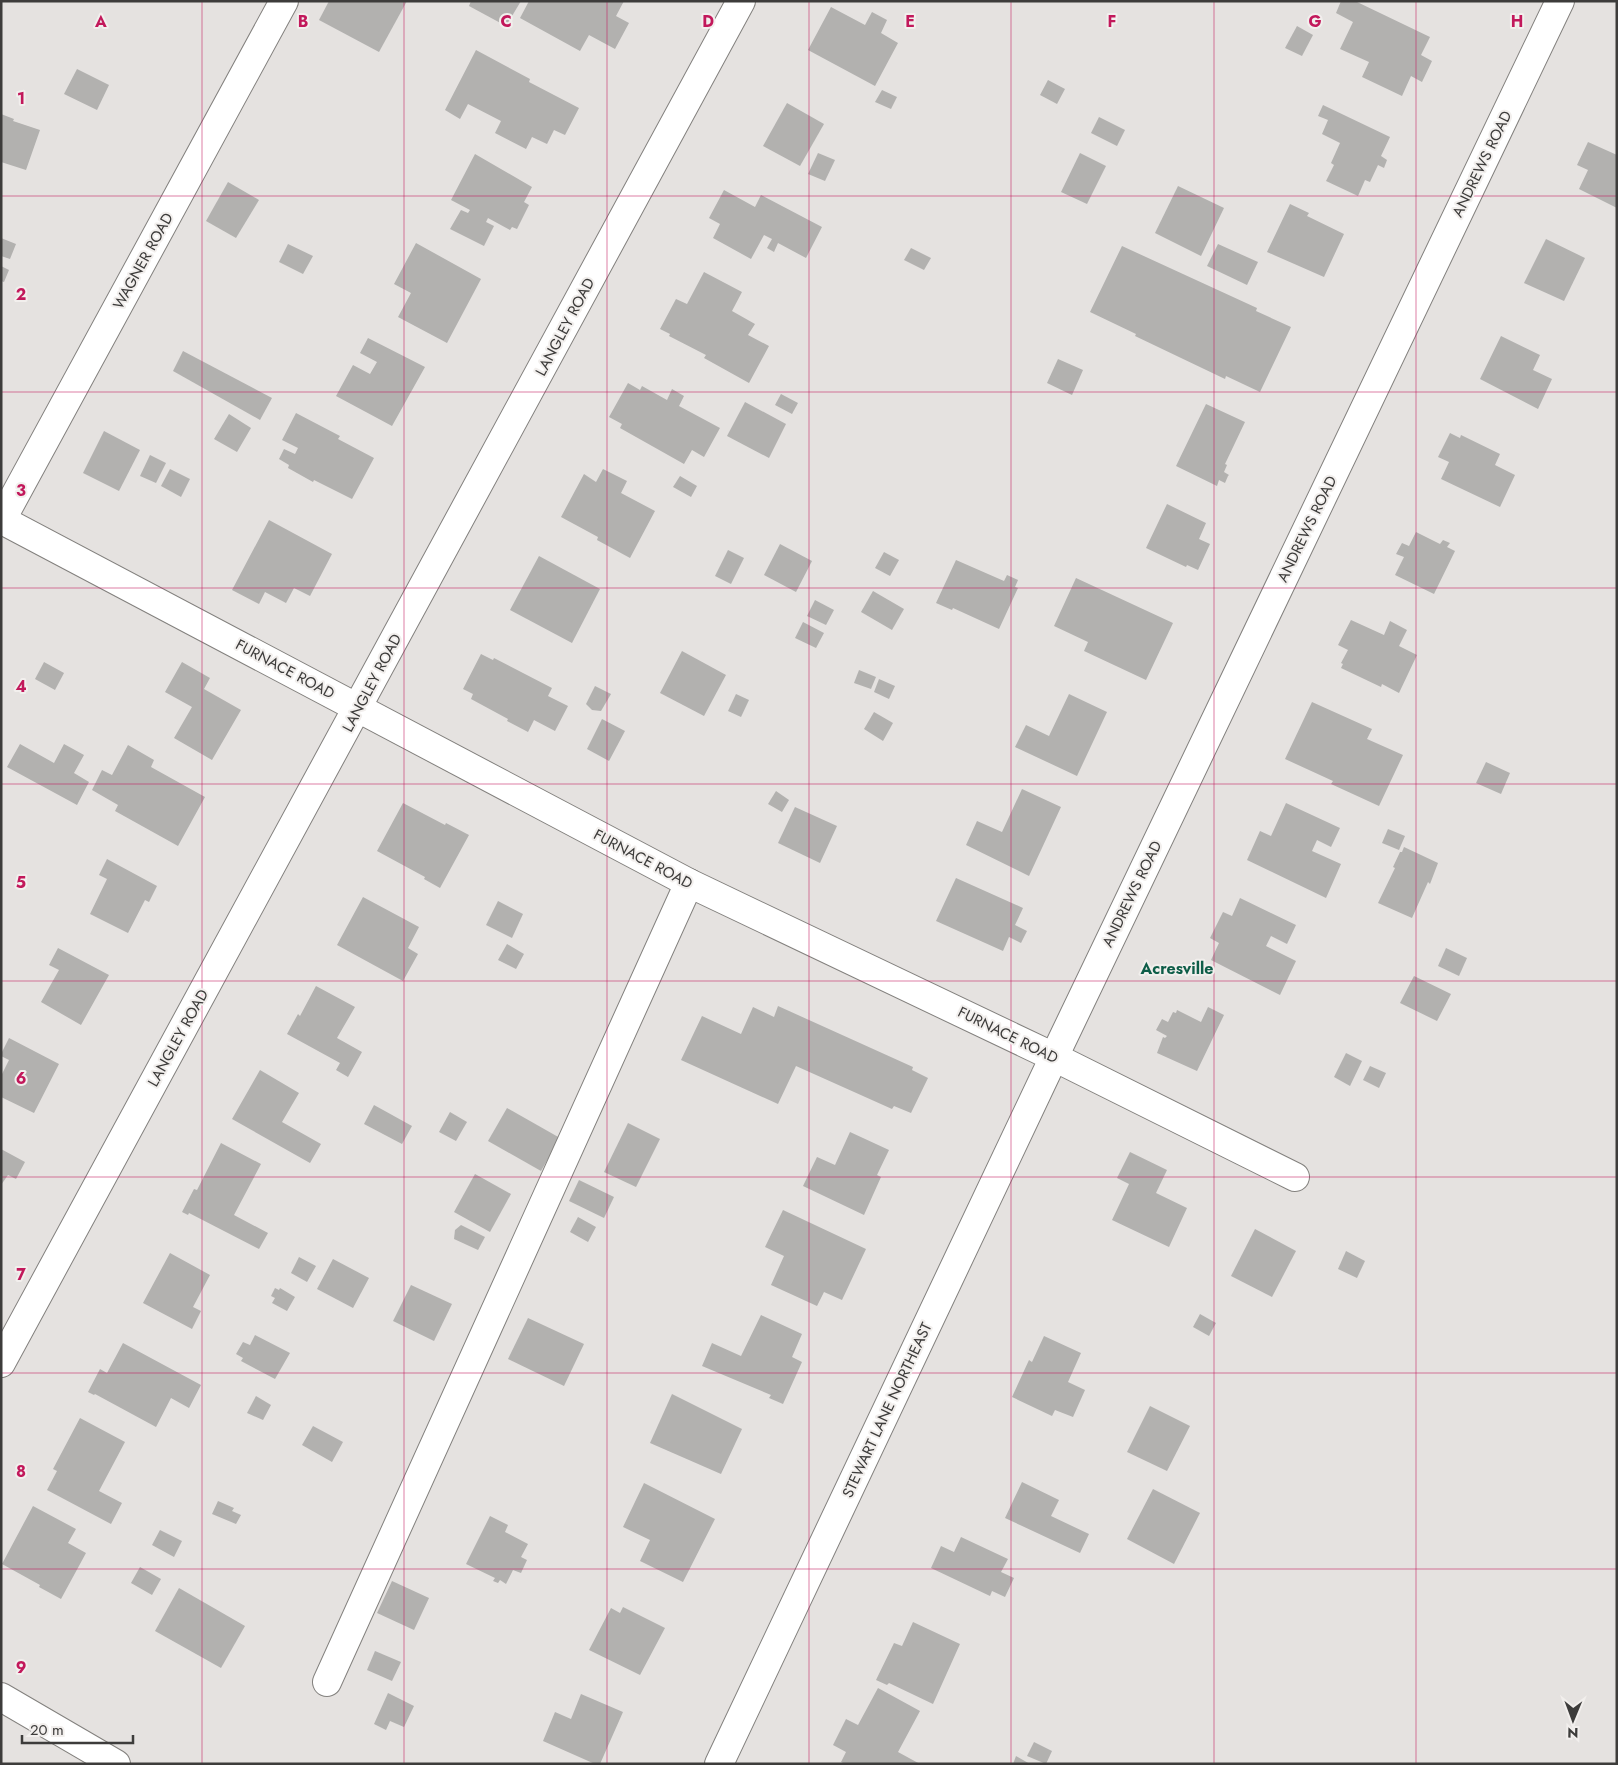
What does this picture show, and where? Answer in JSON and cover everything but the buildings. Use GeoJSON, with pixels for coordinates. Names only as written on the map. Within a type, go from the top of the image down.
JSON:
{"type":"FeatureCollection","features":[{"type":"Feature","properties":{"kind":"street","name":"WAGNER ROAD"},"geometry":{"type":"LineString","coordinates":[[2,521],[284,1]]}},
{"type":"Feature","properties":{"kind":"street","name":"LANGLEY ROAD"},"geometry":{"type":"LineString","coordinates":[[1,1363],[741,1]]}},
{"type":"Feature","properties":{"kind":"street","name":"ANDREWS ROAD"},"geometry":{"type":"LineString","coordinates":[[1054,1057],[1560,1]]}},
{"type":"Feature","properties":{"kind":"street","name":"FURNACE ROAD"},"geometry":{"type":"LineString","coordinates":[[2,521],[689,883],[1054,1057],[1295,1177]]}},
{"type":"Feature","properties":{"kind":"street"},"geometry":{"type":"LineString","coordinates":[[327,1682],[689,883]]}},
{"type":"Feature","properties":{"kind":"street","name":"STEWART LANE NORTHEAST"},"geometry":{"type":"LineString","coordinates":[[720,1764],[1054,1057]]}},
{"type":"Feature","properties":{"kind":"street"},"geometry":{"type":"LineString","coordinates":[[1,1697],[116,1764]]}},
{"type":"Feature","properties":{"kind":"district","name":"Acresville"},"geometry":{"type":"Point","coordinates":[1177,968]}}]}
